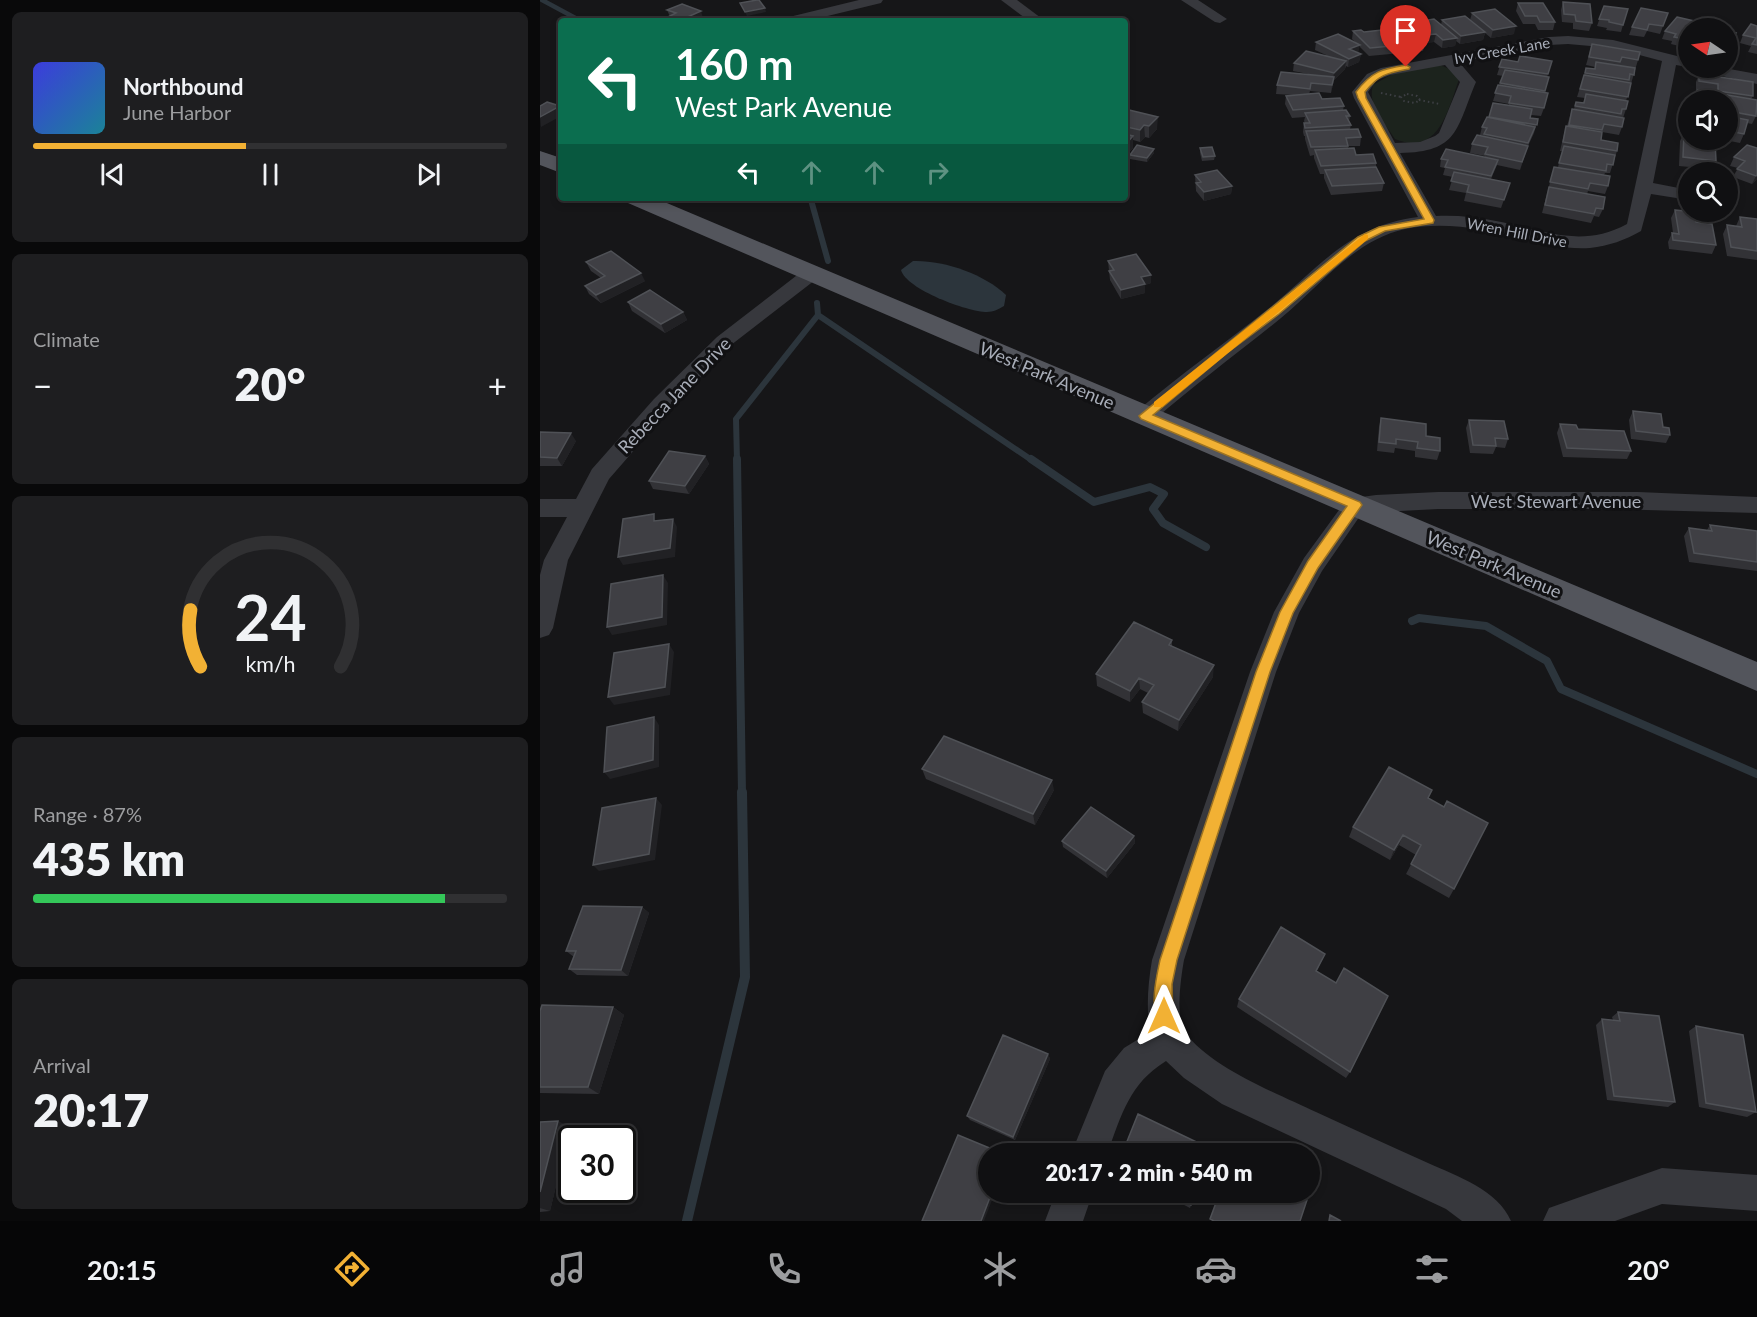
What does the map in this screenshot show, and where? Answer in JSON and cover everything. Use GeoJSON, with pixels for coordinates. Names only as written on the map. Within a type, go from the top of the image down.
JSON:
{"type":"FeatureCollection","features":[{"type":"Feature","properties":{"kind":"main road"},"geometry":{"type":"LineString","coordinates":[[540,157],[558,165]]}},
{"type":"Feature","properties":{"kind":"main road","name":"West Park Avenue"},"geometry":{"type":"LineString","coordinates":[[643,201],[1757,677]]}},
{"type":"Feature","properties":{"kind":"street"},"geometry":{"type":"LineString","coordinates":[[803,18],[876,0]]}},
{"type":"Feature","properties":{"kind":"street"},"geometry":{"type":"LineString","coordinates":[[1008,0],[1034,18]]}},
{"type":"Feature","properties":{"kind":"street"},"geometry":{"type":"LineString","coordinates":[[1188,0],[1220,19]]}},
{"type":"Feature","properties":{"kind":"street"},"geometry":{"type":"LineString","coordinates":[[841,9],[852,18]]}},
{"type":"Feature","properties":{"kind":"street","name":"Ivy Creek Lane"},"geometry":{"type":"LineString","coordinates":[[1429,220],[1362,98],[1360,92],[1365,83],[1386,71],[1549,41],[1568,40],[1613,44],[1678,61]]}},
{"type":"Feature","properties":{"kind":"street"},"geometry":{"type":"LineString","coordinates":[[1390,148],[1431,145],[1441,141],[1446,135],[1468,82],[1460,70],[1447,59]]}},
{"type":"Feature","properties":{"kind":"street","name":"Wren Hill Drive"},"geometry":{"type":"LineString","coordinates":[[1145,416],[1223,351],[1276,312],[1362,239],[1383,229],[1429,220],[1475,222],[1563,243],[1608,242],[1635,227],[1670,59]]}},
{"type":"Feature","properties":{"kind":"street"},"geometry":{"type":"LineString","coordinates":[[1738,75],[1757,79]]}},
{"type":"Feature","properties":{"kind":"street"},"geometry":{"type":"LineString","coordinates":[[1643,187],[1678,193]]}},
{"type":"Feature","properties":{"kind":"street","name":"Rebecca Jane Drive"},"geometry":{"type":"LineString","coordinates":[[540,628],[556,560],[580,508],[600,475],[662,404],[724,340],[812,273]]}},
{"type":"Feature","properties":{"kind":"street","name":"West Stewart Avenue"},"geometry":{"type":"LineString","coordinates":[[1355,505],[1388,501],[1699,501],[1757,505]]}},
{"type":"Feature","properties":{"kind":"street"},"geometry":{"type":"LineString","coordinates":[[1355,505],[1313,565],[1287,612],[1263,672],[1168,960],[1164,984],[1164,1006],[1169,1040],[1196,1066],[1234,1092],[1459,1196],[1492,1221]]}},
{"type":"Feature","properties":{"kind":"street"},"geometry":{"type":"LineString","coordinates":[[540,508],[580,508]]}},
{"type":"Feature","properties":{"kind":"street"},"geometry":{"type":"LineString","coordinates":[[1093,1143],[1117,1083],[1136,1060],[1169,1040]]}},
{"type":"Feature","properties":{"kind":"street"},"geometry":{"type":"LineString","coordinates":[[1562,1221],[1662,1186],[1757,1193]]}},
{"type":"Feature","properties":{"kind":"street"},"geometry":{"type":"LineString","coordinates":[[1064,1221],[1070,1203]]}},
{"type":"Feature","properties":{"kind":"path"},"geometry":{"type":"LineString","coordinates":[[1376,92],[1401,97],[1414,95],[1419,97],[1419,100]]}},
{"type":"Feature","properties":{"kind":"path"},"geometry":{"type":"LineString","coordinates":[[1401,97],[1409,103],[1419,100],[1444,105]]}},
{"type":"Feature","properties":{"kind":"shaded area"},"geometry":{"type":"Polygon","coordinates":[[[1440,65],[1452,70],[1459,79],[1439,128],[1422,142],[1410,143],[1395,139],[1374,106],[1373,85],[1394,73],[1440,65]]]}},
{"type":"Feature","properties":{"kind":"shaded area"},"geometry":{"type":"Polygon","coordinates":[[[913,261],[938,263],[975,275],[997,287],[1006,295],[1004,306],[987,312],[978,311],[952,304],[925,292],[905,277],[901,270],[913,261]]]}},
{"type":"Feature","properties":{"kind":"building"},"geometry":{"type":"Polygon","coordinates":[[[759,0],[765,8],[745,12],[740,3],[759,0]]]}},
{"type":"Feature","properties":{"kind":"building"},"geometry":{"type":"Polygon","coordinates":[[[1563,2],[1590,4],[1592,23],[1576,21],[1575,15],[1564,14],[1563,2]]]}},
{"type":"Feature","properties":{"kind":"building"},"geometry":{"type":"Polygon","coordinates":[[[1518,3],[1543,3],[1555,22],[1540,22],[1537,16],[1525,16],[1518,3]]]}},
{"type":"Feature","properties":{"kind":"building"},"geometry":{"type":"Polygon","coordinates":[[[682,4],[701,11],[685,18],[676,18],[670,16],[676,13],[667,10],[682,4]]]}},
{"type":"Feature","properties":{"kind":"building"},"geometry":{"type":"Polygon","coordinates":[[[1604,6],[1628,9],[1623,25],[1599,19],[1604,6]]]}},
{"type":"Feature","properties":{"kind":"building"},"geometry":{"type":"Polygon","coordinates":[[[1641,8],[1668,13],[1663,26],[1649,24],[1647,30],[1632,27],[1641,8]]]}},
{"type":"Feature","properties":{"kind":"building"},"geometry":{"type":"Polygon","coordinates":[[[1495,9],[1516,26],[1493,30],[1472,13],[1495,9]]]}},
{"type":"Feature","properties":{"kind":"building"},"geometry":{"type":"Polygon","coordinates":[[[1465,16],[1485,32],[1461,36],[1442,20],[1465,16]]]}},
{"type":"Feature","properties":{"kind":"building"},"geometry":{"type":"Polygon","coordinates":[[[1677,17],[1681,18],[1678,18],[1678,38],[1674,37],[1676,34],[1665,31],[1677,17]]]}},
{"type":"Feature","properties":{"kind":"building"},"geometry":{"type":"Polygon","coordinates":[[[1434,19],[1457,38],[1443,40],[1436,34],[1425,35],[1410,23],[1434,19]]]}},
{"type":"Feature","properties":{"kind":"building"},"geometry":{"type":"Polygon","coordinates":[[[1406,24],[1425,43],[1370,48],[1353,31],[1382,30],[1395,43],[1382,27],[1406,24]]]}},
{"type":"Feature","properties":{"kind":"building"},"geometry":{"type":"Polygon","coordinates":[[[1751,24],[1757,26],[1757,45],[1752,44],[1756,38],[1743,35],[1751,24]]]}},
{"type":"Feature","properties":{"kind":"building"},"geometry":{"type":"Polygon","coordinates":[[[1338,34],[1360,45],[1349,49],[1361,54],[1349,59],[1316,42],[1338,34]]]}},
{"type":"Feature","properties":{"kind":"building"},"geometry":{"type":"Polygon","coordinates":[[[1592,44],[1640,52],[1638,60],[1622,57],[1620,62],[1589,57],[1592,44]]]}},
{"type":"Feature","properties":{"kind":"building"},"geometry":{"type":"Polygon","coordinates":[[[1306,51],[1346,61],[1334,73],[1294,63],[1306,51]]]}},
{"type":"Feature","properties":{"kind":"building"},"geometry":{"type":"Polygon","coordinates":[[[1520,56],[1552,61],[1548,74],[1499,67],[1502,59],[1518,62],[1520,56]]]}},
{"type":"Feature","properties":{"kind":"building"},"geometry":{"type":"Polygon","coordinates":[[[1596,62],[1635,68],[1634,75],[1630,74],[1629,80],[1585,73],[1586,68],[1595,69],[1596,62]]]}},
{"type":"Feature","properties":{"kind":"building"},"geometry":{"type":"Polygon","coordinates":[[[1505,70],[1549,77],[1545,91],[1500,83],[1505,70]]]}},
{"type":"Feature","properties":{"kind":"building"},"geometry":{"type":"Polygon","coordinates":[[[1281,72],[1334,77],[1332,85],[1311,83],[1310,89],[1277,85],[1281,72]]]}},
{"type":"Feature","properties":{"kind":"building"},"geometry":{"type":"Polygon","coordinates":[[[1584,75],[1631,83],[1628,97],[1580,89],[1584,75]]]}},
{"type":"Feature","properties":{"kind":"building"},"geometry":{"type":"Polygon","coordinates":[[[1699,78],[1726,78],[1753,82],[1753,96],[1738,94],[1738,90],[1718,90],[1718,84],[1699,81],[1699,78]]]}},
{"type":"Feature","properties":{"kind":"building"},"geometry":{"type":"Polygon","coordinates":[[[1498,85],[1548,93],[1544,108],[1509,103],[1511,96],[1495,93],[1498,85]]]}},
{"type":"Feature","properties":{"kind":"building"},"geometry":{"type":"Polygon","coordinates":[[[1319,93],[1322,99],[1340,98],[1344,106],[1293,110],[1286,96],[1319,93]]]}},
{"type":"Feature","properties":{"kind":"building"},"geometry":{"type":"Polygon","coordinates":[[[1586,94],[1628,101],[1626,109],[1622,109],[1621,114],[1575,106],[1576,102],[1584,103],[1586,94]]]}},
{"type":"Feature","properties":{"kind":"building"},"geometry":{"type":"Polygon","coordinates":[[[1738,97],[1757,100],[1756,116],[1738,113],[1738,97]]]}},
{"type":"Feature","properties":{"kind":"building"},"geometry":{"type":"Polygon","coordinates":[[[547,102],[558,107],[540,117],[540,106],[547,102]]]}},
{"type":"Feature","properties":{"kind":"building"},"geometry":{"type":"Polygon","coordinates":[[[1493,103],[1532,109],[1530,118],[1538,119],[1537,125],[1489,117],[1493,103]]]}},
{"type":"Feature","properties":{"kind":"building"},"geometry":{"type":"Polygon","coordinates":[[[1572,109],[1624,118],[1622,127],[1604,124],[1602,130],[1569,125],[1572,109]]]}},
{"type":"Feature","properties":{"kind":"building"},"geometry":{"type":"Polygon","coordinates":[[[1128,110],[1158,117],[1149,126],[1144,125],[1140,130],[1128,127],[1128,110]]]}},
{"type":"Feature","properties":{"kind":"building"},"geometry":{"type":"Polygon","coordinates":[[[1346,110],[1350,116],[1346,116],[1351,125],[1305,128],[1304,123],[1310,123],[1305,113],[1346,110]]]}},
{"type":"Feature","properties":{"kind":"building"},"geometry":{"type":"Polygon","coordinates":[[[1487,117],[1535,127],[1528,143],[1484,134],[1487,128],[1482,127],[1487,117]]]}},
{"type":"Feature","properties":{"kind":"building"},"geometry":{"type":"Polygon","coordinates":[[[1738,118],[1748,120],[1744,134],[1738,133],[1738,118]]]}},
{"type":"Feature","properties":{"kind":"building"},"geometry":{"type":"Polygon","coordinates":[[[1566,126],[1602,132],[1601,140],[1618,143],[1617,151],[1563,142],[1566,126]]]}},
{"type":"Feature","properties":{"kind":"building"},"geometry":{"type":"Polygon","coordinates":[[[1358,129],[1361,137],[1346,138],[1348,146],[1311,147],[1306,131],[1358,129]]]}},
{"type":"Feature","properties":{"kind":"building"},"geometry":{"type":"Polygon","coordinates":[[[1477,135],[1528,146],[1522,162],[1485,154],[1488,147],[1472,144],[1477,135]]]}},
{"type":"Feature","properties":{"kind":"building"},"geometry":{"type":"Polygon","coordinates":[[[1137,145],[1154,149],[1147,158],[1130,155],[1137,145]]]}},
{"type":"Feature","properties":{"kind":"building"},"geometry":{"type":"Polygon","coordinates":[[[1747,145],[1757,148],[1757,175],[1738,169],[1745,161],[1734,157],[1747,145]]]}},
{"type":"Feature","properties":{"kind":"building"},"geometry":{"type":"Polygon","coordinates":[[[1564,146],[1615,155],[1613,165],[1607,164],[1606,171],[1559,163],[1564,146]]]}},
{"type":"Feature","properties":{"kind":"building"},"geometry":{"type":"Polygon","coordinates":[[[1212,147],[1215,156],[1203,157],[1200,148],[1212,147]]]}},
{"type":"Feature","properties":{"kind":"building"},"geometry":{"type":"Polygon","coordinates":[[[1354,148],[1356,155],[1373,154],[1376,163],[1321,166],[1315,150],[1354,148]]]}},
{"type":"Feature","properties":{"kind":"building"},"geometry":{"type":"Polygon","coordinates":[[[1446,149],[1498,160],[1491,176],[1445,167],[1448,160],[1441,159],[1446,149]]]}},
{"type":"Feature","properties":{"kind":"building"},"geometry":{"type":"Polygon","coordinates":[[[1683,150],[1715,150],[1716,161],[1683,157],[1683,150]]]}},
{"type":"Feature","properties":{"kind":"building"},"geometry":{"type":"Polygon","coordinates":[[[1376,167],[1384,183],[1332,186],[1325,170],[1376,167]]]}},
{"type":"Feature","properties":{"kind":"building"},"geometry":{"type":"Polygon","coordinates":[[[1554,167],[1610,176],[1608,186],[1590,183],[1588,189],[1550,182],[1554,167]]]}},
{"type":"Feature","properties":{"kind":"building"},"geometry":{"type":"Polygon","coordinates":[[[1217,170],[1232,186],[1204,192],[1196,183],[1201,182],[1195,175],[1217,170]]]}},
{"type":"Feature","properties":{"kind":"building"},"geometry":{"type":"Polygon","coordinates":[[[1454,172],[1510,183],[1504,200],[1467,192],[1469,185],[1451,181],[1454,172]]]}},
{"type":"Feature","properties":{"kind":"building"},"geometry":{"type":"Polygon","coordinates":[[[1549,187],[1605,197],[1603,209],[1596,208],[1594,214],[1545,205],[1549,187]]]}},
{"type":"Feature","properties":{"kind":"building"},"geometry":{"type":"Polygon","coordinates":[[[1675,210],[1678,210],[1678,222],[1712,224],[1716,245],[1673,240],[1672,233],[1679,234],[1675,210]]]}},
{"type":"Feature","properties":{"kind":"building"},"geometry":{"type":"Polygon","coordinates":[[[1740,217],[1757,219],[1757,251],[1731,247],[1727,225],[1742,227],[1740,217]]]}},
{"type":"Feature","properties":{"kind":"building"},"geometry":{"type":"Polygon","coordinates":[[[611,251],[641,273],[596,295],[585,286],[605,276],[586,262],[611,251]]]}},
{"type":"Feature","properties":{"kind":"building"},"geometry":{"type":"Polygon","coordinates":[[[1136,254],[1151,275],[1141,277],[1145,284],[1121,290],[1109,271],[1114,270],[1108,261],[1136,254]]]}},
{"type":"Feature","properties":{"kind":"building"},"geometry":{"type":"Polygon","coordinates":[[[650,290],[683,312],[661,324],[628,302],[650,290]]]}},
{"type":"Feature","properties":{"kind":"building"},"geometry":{"type":"Polygon","coordinates":[[[1633,411],[1661,414],[1663,427],[1669,428],[1670,435],[1636,431],[1633,411]]]}},
{"type":"Feature","properties":{"kind":"building"},"geometry":{"type":"Polygon","coordinates":[[[1381,418],[1426,424],[1426,436],[1440,438],[1440,451],[1417,448],[1418,442],[1396,439],[1396,444],[1379,442],[1381,418]]]}},
{"type":"Feature","properties":{"kind":"building"},"geometry":{"type":"Polygon","coordinates":[[[1469,420],[1504,421],[1508,439],[1495,438],[1496,446],[1473,445],[1469,420]]]}},
{"type":"Feature","properties":{"kind":"building"},"geometry":{"type":"Polygon","coordinates":[[[1560,424],[1576,425],[1578,429],[1624,431],[1631,451],[1567,448],[1560,424]]]}},
{"type":"Feature","properties":{"kind":"building"},"geometry":{"type":"Polygon","coordinates":[[[540,432],[571,433],[557,458],[540,457],[540,432]]]}},
{"type":"Feature","properties":{"kind":"building"},"geometry":{"type":"Polygon","coordinates":[[[669,451],[705,456],[685,486],[649,481],[669,451]]]}},
{"type":"Feature","properties":{"kind":"building"},"geometry":{"type":"Polygon","coordinates":[[[654,514],[654,521],[673,519],[670,548],[618,557],[623,519],[654,514]]]}},
{"type":"Feature","properties":{"kind":"building"},"geometry":{"type":"Polygon","coordinates":[[[1710,525],[1757,531],[1757,562],[1694,553],[1689,528],[1712,531],[1710,525]]]}},
{"type":"Feature","properties":{"kind":"building"},"geometry":{"type":"Polygon","coordinates":[[[663,575],[662,617],[607,627],[611,584],[663,575]]]}},
{"type":"Feature","properties":{"kind":"building"},"geometry":{"type":"Polygon","coordinates":[[[1134,622],[1172,640],[1169,645],[1214,665],[1179,720],[1142,702],[1154,685],[1139,678],[1130,691],[1096,674],[1134,622]]]}},
{"type":"Feature","properties":{"kind":"building"},"geometry":{"type":"Polygon","coordinates":[[[669,644],[665,687],[608,697],[614,653],[669,644]]]}},
{"type":"Feature","properties":{"kind":"building"},"geometry":{"type":"Polygon","coordinates":[[[654,717],[653,760],[604,772],[607,727],[654,717]]]}},
{"type":"Feature","properties":{"kind":"building"},"geometry":{"type":"Polygon","coordinates":[[[944,736],[1052,780],[1033,814],[922,769],[944,736]]]}},
{"type":"Feature","properties":{"kind":"building"},"geometry":{"type":"Polygon","coordinates":[[[1389,767],[1432,790],[1428,798],[1444,807],[1447,801],[1488,823],[1454,889],[1411,864],[1421,845],[1403,835],[1394,850],[1353,827],[1389,767]]]}},
{"type":"Feature","properties":{"kind":"building"},"geometry":{"type":"Polygon","coordinates":[[[656,798],[649,854],[593,865],[602,808],[656,798]]]}},
{"type":"Feature","properties":{"kind":"building"},"geometry":{"type":"Polygon","coordinates":[[[1091,807],[1134,836],[1106,871],[1062,841],[1091,807]]]}},
{"type":"Feature","properties":{"kind":"building"},"geometry":{"type":"Polygon","coordinates":[[[583,906],[642,907],[621,970],[569,969],[576,951],[566,951],[583,906]]]}},
{"type":"Feature","properties":{"kind":"building"},"geometry":{"type":"Polygon","coordinates":[[[1281,927],[1325,954],[1316,971],[1336,983],[1344,968],[1388,996],[1350,1072],[1239,999],[1281,927]]]}},
{"type":"Feature","properties":{"kind":"building"},"geometry":{"type":"Polygon","coordinates":[[[542,1005],[613,1007],[588,1087],[540,1087],[540,1011],[542,1005]]]}},
{"type":"Feature","properties":{"kind":"building"},"geometry":{"type":"Polygon","coordinates":[[[1618,1012],[1659,1016],[1675,1102],[1614,1096],[1602,1019],[1620,1021],[1618,1012]]]}},
{"type":"Feature","properties":{"kind":"building"},"geometry":{"type":"Polygon","coordinates":[[[1696,1026],[1743,1035],[1756,1112],[1706,1103],[1696,1026]]]}},
{"type":"Feature","properties":{"kind":"building"},"geometry":{"type":"Polygon","coordinates":[[[1003,1035],[1048,1054],[1013,1137],[967,1116],[1003,1035]]]}},
{"type":"Feature","properties":{"kind":"building"},"geometry":{"type":"Polygon","coordinates":[[[1138,1114],[1198,1143],[1126,1143],[1138,1114]]]}},
{"type":"Feature","properties":{"kind":"building"},"geometry":{"type":"Polygon","coordinates":[[[558,1121],[540,1192],[540,1122],[558,1121]]]}},
{"type":"Feature","properties":{"kind":"building"},"geometry":{"type":"Polygon","coordinates":[[[958,1135],[978,1143],[978,1203],[988,1203],[981,1221],[922,1221],[958,1135]]]}},
{"type":"Feature","properties":{"kind":"building"},"geometry":{"type":"Polygon","coordinates":[[[1216,1203],[1306,1203],[1300,1221],[1214,1221],[1210,1219],[1216,1203]]]}},
{"type":"Feature","properties":{"kind":"building"},"geometry":{"type":"Polygon","coordinates":[[[1330,1215],[1341,1221],[1329,1221],[1330,1215]]]}},
{"type":"Feature","properties":{"kind":"waterway"},"geometry":{"type":"LineString","coordinates":[[542,0],[575,18]]}},
{"type":"Feature","properties":{"kind":"waterway"},"geometry":{"type":"LineString","coordinates":[[811,201],[828,261]]}},
{"type":"Feature","properties":{"kind":"waterway"},"geometry":{"type":"LineString","coordinates":[[817,303],[818,315]]}},
{"type":"Feature","properties":{"kind":"waterway"},"geometry":{"type":"LineString","coordinates":[[737,461],[736,419],[818,315]]}},
{"type":"Feature","properties":{"kind":"waterway"},"geometry":{"type":"LineString","coordinates":[[818,315],[1033,461]]}},
{"type":"Feature","properties":{"kind":"waterway"},"geometry":{"type":"LineString","coordinates":[[737,459],[742,794]]}},
{"type":"Feature","properties":{"kind":"waterway"},"geometry":{"type":"LineString","coordinates":[[1031,459],[1094,502],[1150,487],[1164,494],[1153,509],[1163,523],[1206,547]]}},
{"type":"Feature","properties":{"kind":"waterway"},"geometry":{"type":"LineString","coordinates":[[1412,621],[1419,618],[1486,626],[1547,661],[1561,689],[1757,774]]}},
{"type":"Feature","properties":{"kind":"waterway"},"geometry":{"type":"LineString","coordinates":[[687,1221],[745,977],[742,792]]}},
{"type":"Feature","properties":{"kind":"slow traffic"},"geometry":{"type":"LineString","coordinates":[[1158,405],[1223,351],[1276,312],[1365,237]]}},
{"type":"Feature","properties":{"kind":"route"},"geometry":{"type":"LineString","coordinates":[[1164,1016],[1164,984],[1168,960],[1263,672],[1287,612],[1313,565],[1355,505],[1145,416],[1223,351],[1276,312],[1362,239],[1383,229],[1429,220],[1360,92],[1372,77],[1386,71],[1406,67]]}}]}
